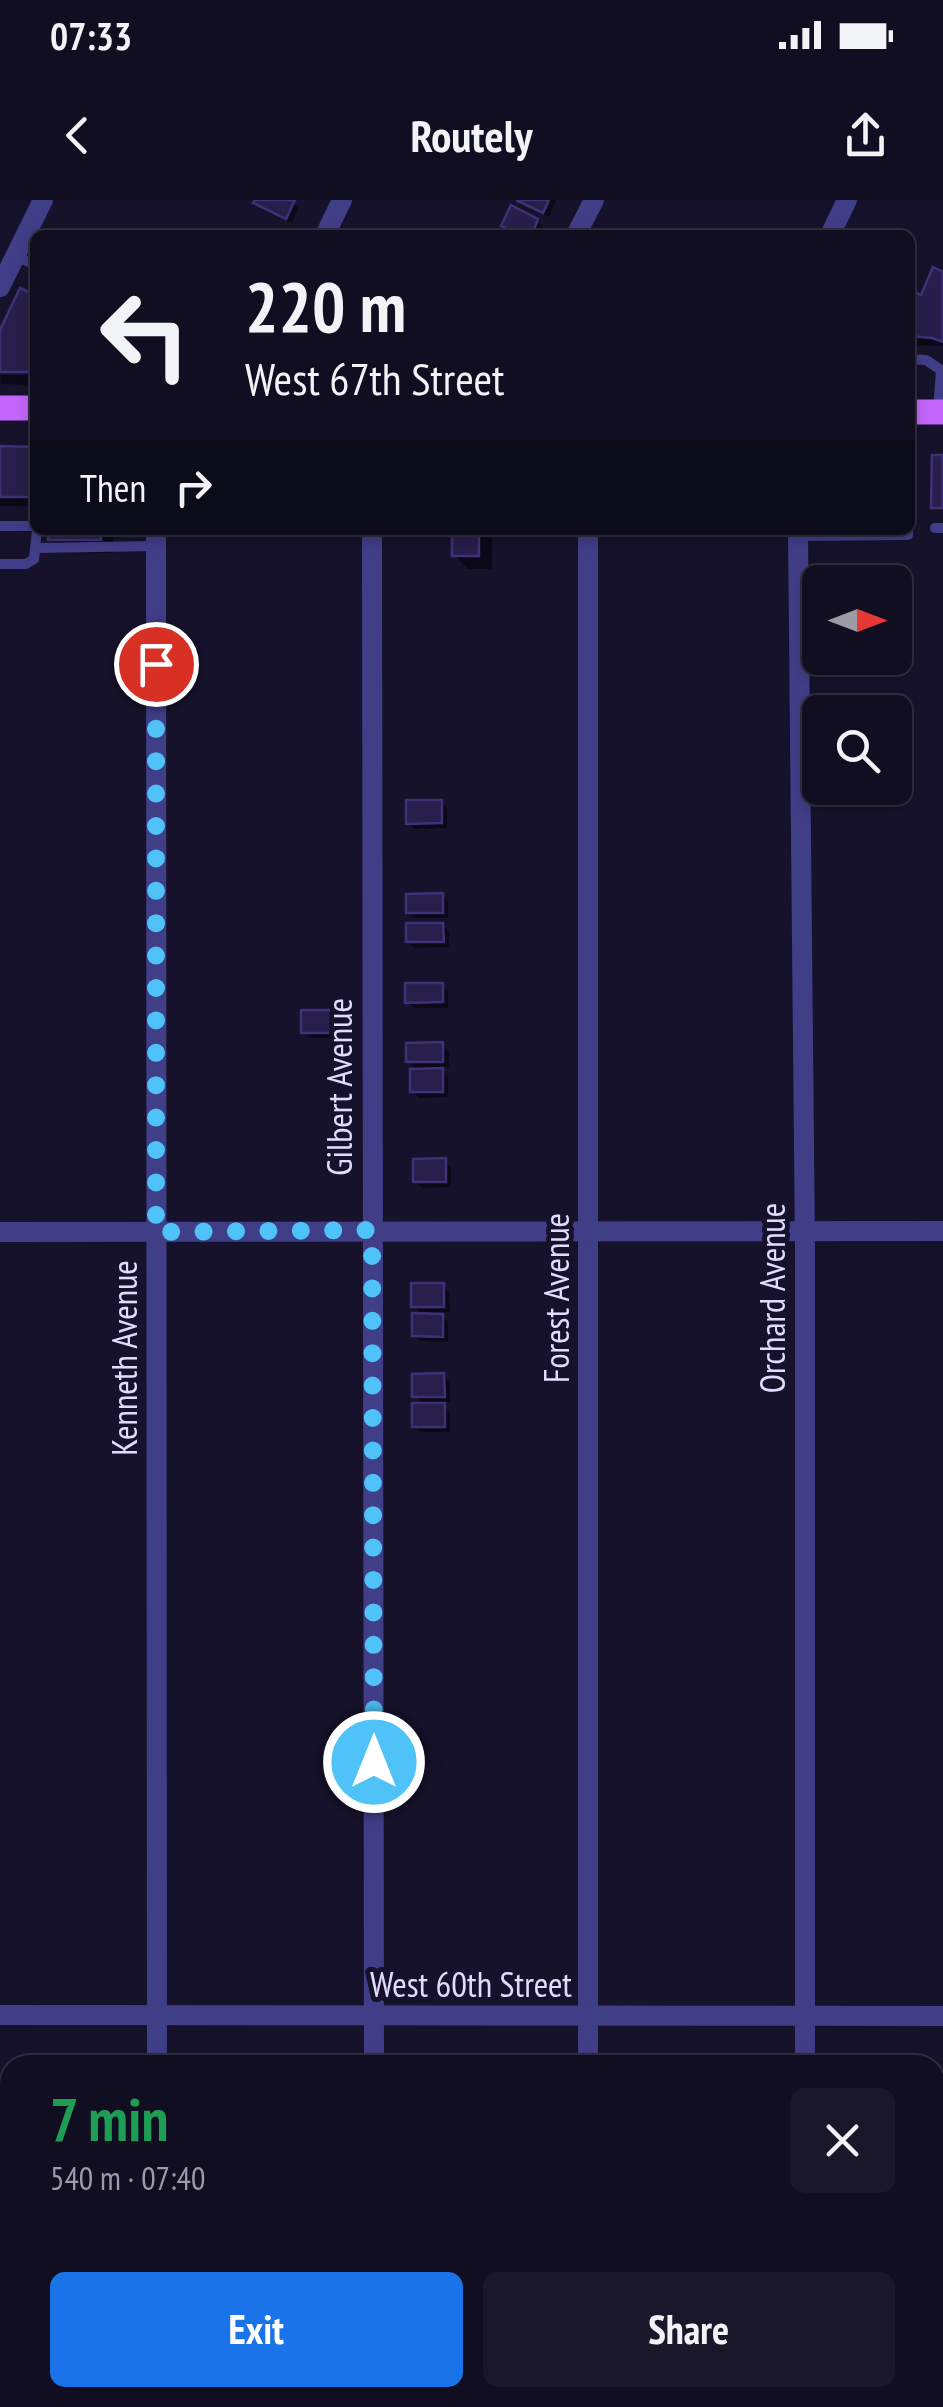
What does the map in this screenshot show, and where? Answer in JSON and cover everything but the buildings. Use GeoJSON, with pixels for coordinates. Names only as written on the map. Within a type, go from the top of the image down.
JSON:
{"type":"FeatureCollection","features":[{"type":"Feature","properties":{"kind":"main road"},"geometry":{"type":"LineString","coordinates":[[0,408],[30,408]]}},
{"type":"Feature","properties":{"kind":"street"},"geometry":{"type":"LineString","coordinates":[[34,230],[43,200]]}},
{"type":"Feature","properties":{"kind":"street"},"geometry":{"type":"LineString","coordinates":[[327,230],[342,200]]}},
{"type":"Feature","properties":{"kind":"street"},"geometry":{"type":"LineString","coordinates":[[579,230],[594,200]]}},
{"type":"Feature","properties":{"kind":"street"},"geometry":{"type":"LineString","coordinates":[[832,230],[847,200]]}},
{"type":"Feature","properties":{"kind":"street"},"geometry":{"type":"LineString","coordinates":[[0,287],[26,260]]}},
{"type":"Feature","properties":{"kind":"street","name":"Gilbert Avenue"},"geometry":{"type":"LineString","coordinates":[[372,535],[374,2055]]}},
{"type":"Feature","properties":{"kind":"street","name":"Forest Avenue"},"geometry":{"type":"LineString","coordinates":[[588,535],[588,2055]]}},
{"type":"Feature","properties":{"kind":"street","name":"Orchard Avenue"},"geometry":{"type":"LineString","coordinates":[[798,535],[806,2055]]}},
{"type":"Feature","properties":{"kind":"street","name":"Kenneth Avenue"},"geometry":{"type":"LineString","coordinates":[[156,538],[157,2055]]}},
{"type":"Feature","properties":{"kind":"street"},"geometry":{"type":"LineString","coordinates":[[0,1232],[943,1231]]}},
{"type":"Feature","properties":{"kind":"street","name":"West 60th Street"},"geometry":{"type":"LineString","coordinates":[[0,2015],[943,2016]]}},
{"type":"Feature","properties":{"kind":"lane"},"geometry":{"type":"LineString","coordinates":[[915,359],[926,360],[941,370],[940,412]]}},
{"type":"Feature","properties":{"kind":"lane"},"geometry":{"type":"LineString","coordinates":[[0,526],[30,528]]}},
{"type":"Feature","properties":{"kind":"lane"},"geometry":{"type":"LineString","coordinates":[[0,564],[26,564],[34,558],[36,535]]}},
{"type":"Feature","properties":{"kind":"lane"},"geometry":{"type":"LineString","coordinates":[[117,535],[117,546]]}},
{"type":"Feature","properties":{"kind":"lane"},"geometry":{"type":"LineString","coordinates":[[871,535],[908,535]]}},
{"type":"Feature","properties":{"kind":"lane"},"geometry":{"type":"LineString","coordinates":[[36,548],[117,546],[156,538]]}},
{"type":"Feature","properties":{"kind":"route"},"geometry":{"type":"LineString","coordinates":[[156,664],[156,1232],[372,1230],[374,1762]]}}]}
